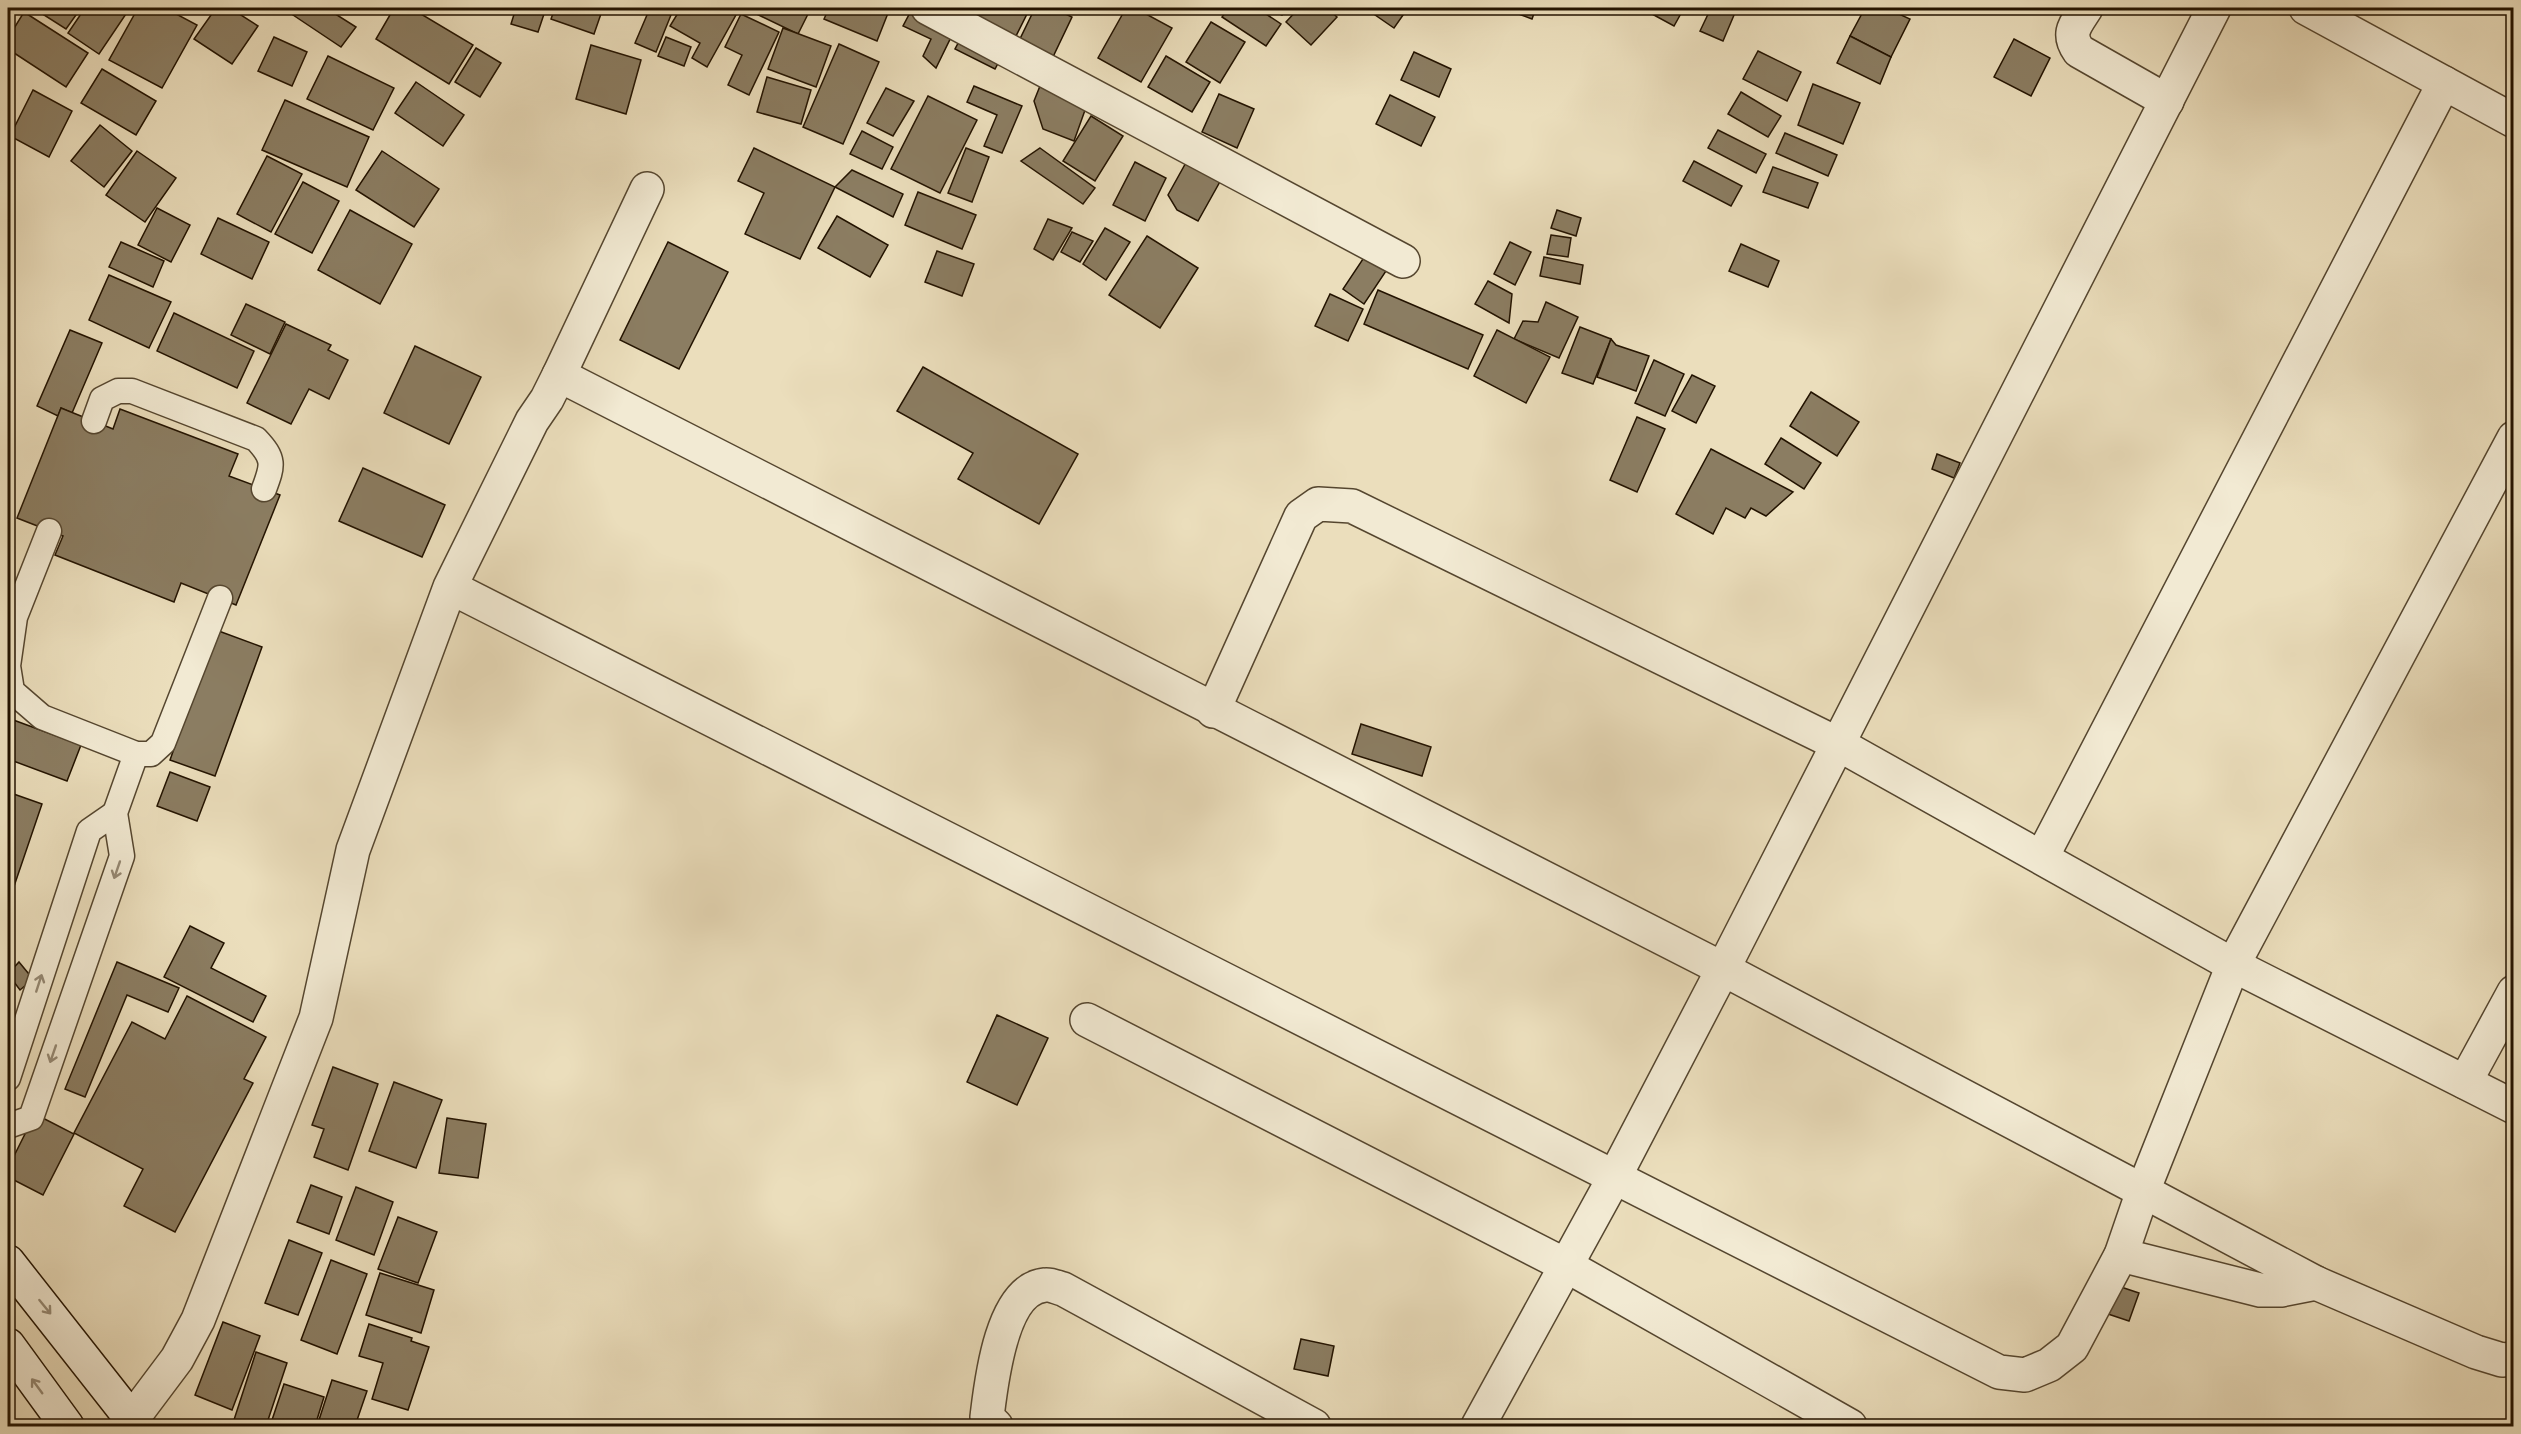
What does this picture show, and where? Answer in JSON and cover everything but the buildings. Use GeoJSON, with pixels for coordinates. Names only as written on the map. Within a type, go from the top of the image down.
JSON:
{"type":"FeatureCollection","features":[{"type":"Feature","properties":{"kind":"street"},"geometry":{"type":"LineString","coordinates":[[927,8],[1403,261]]}},
{"type":"Feature","properties":{"kind":"street"},"geometry":{"type":"LineString","coordinates":[[2086,8],[2072,32],[2072,42],[2079,51],[2167,101]]}},
{"type":"Feature","properties":{"kind":"street"},"geometry":{"type":"LineString","coordinates":[[1478,1426],[1567,1266],[1723,969],[2214,8]]}},
{"type":"Feature","properties":{"kind":"street"},"geometry":{"type":"LineString","coordinates":[[2306,8],[2514,121]]}},
{"type":"Feature","properties":{"kind":"street"},"geometry":{"type":"LineString","coordinates":[[2042,857],[2444,83]]}},
{"type":"Feature","properties":{"kind":"street"},"geometry":{"type":"LineString","coordinates":[[8,1262],[134,1423],[177,1359],[198,1320],[316,1018],[353,850],[450,587],[532,421],[559,375],[647,189]]}},
{"type":"Feature","properties":{"kind":"street"},"geometry":{"type":"LineString","coordinates":[[559,375],[1213,711],[1723,969],[2316,1283],[2476,1352],[2502,1360],[2514,1359]]}},
{"type":"Feature","properties":{"kind":"street"},"geometry":{"type":"LineString","coordinates":[[450,587],[1999,1372],[2025,1376],[2049,1365],[2072,1347],[2121,1256],[2143,1191],[2233,965],[2514,438]]}},
{"type":"Feature","properties":{"kind":"street"},"geometry":{"type":"LineString","coordinates":[[1213,711],[1300,516],[1318,504],[1352,506],[1838,744],[2233,965],[2514,1107]]}},
{"type":"Feature","properties":{"kind":"street"},"geometry":{"type":"LineString","coordinates":[[2465,1082],[2514,992]]}},
{"type":"Feature","properties":{"kind":"street"},"geometry":{"type":"LineString","coordinates":[[1087,1020],[1567,1266],[1850,1426]]}},
{"type":"Feature","properties":{"kind":"street"},"geometry":{"type":"LineString","coordinates":[[2121,1256],[2260,1290],[2281,1290],[2316,1283]]}},
{"type":"Feature","properties":{"kind":"street"},"geometry":{"type":"LineString","coordinates":[[996,1426],[987,1417],[993,1366],[1012,1312],[1029,1291],[1046,1285],[1064,1289],[1314,1426]]}},
{"type":"Feature","properties":{"kind":"street"},"geometry":{"type":"LineString","coordinates":[[8,1345],[67,1426]]}},
{"type":"Feature","properties":{"kind":"lane"},"geometry":{"type":"LineString","coordinates":[[94,421],[102,399],[118,391],[132,391],[256,440],[270,454],[271,470],[264,489]]}},
{"type":"Feature","properties":{"kind":"lane"},"geometry":{"type":"LineString","coordinates":[[49,531],[15,617],[8,666],[12,691],[42,717],[136,754],[151,754],[163,744],[220,598]]}},
{"type":"Feature","properties":{"kind":"lane"},"geometry":{"type":"LineString","coordinates":[[8,1126],[31,1118],[122,856],[115,813],[136,754]]}},
{"type":"Feature","properties":{"kind":"lane"},"geometry":{"type":"LineString","coordinates":[[8,1078],[90,831],[115,813]]}}]}
